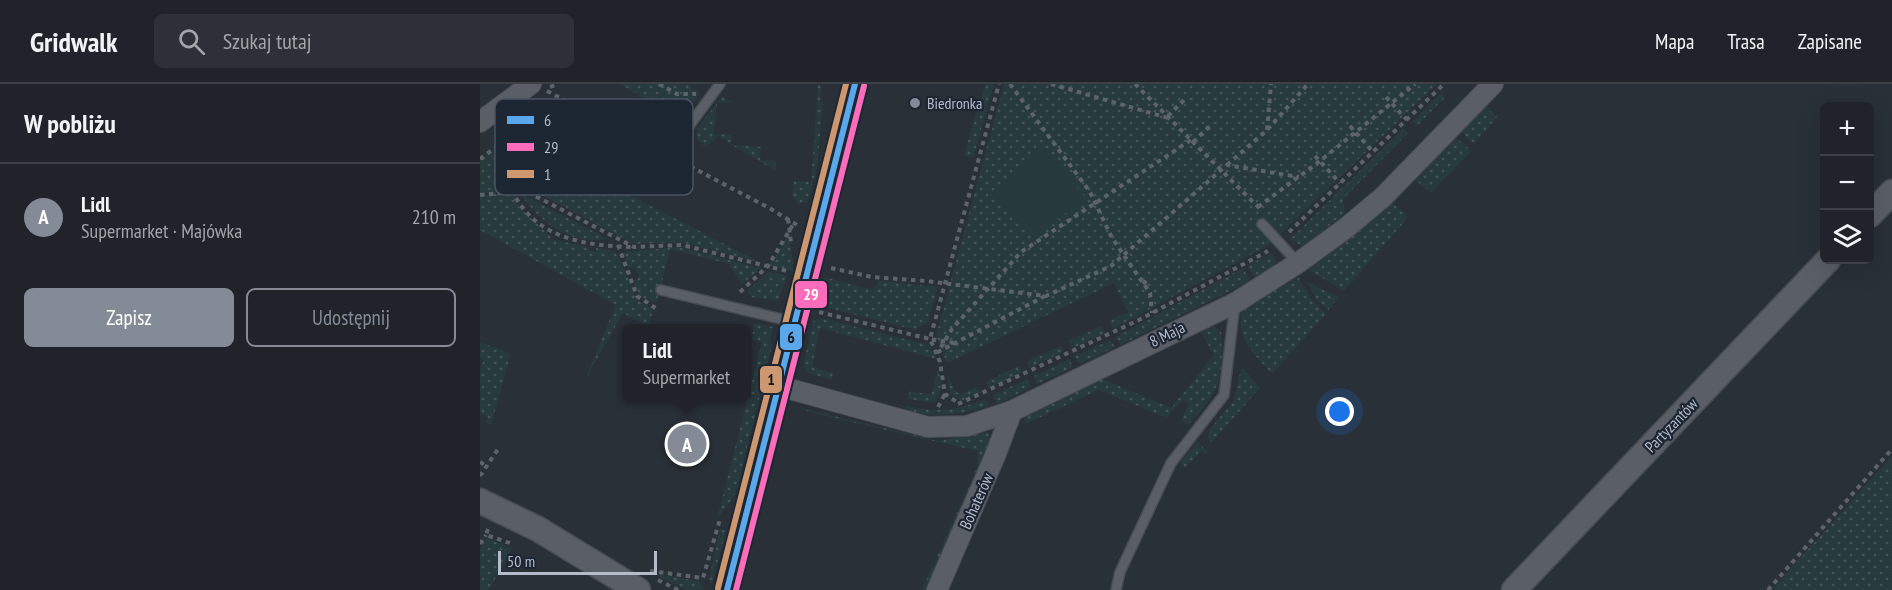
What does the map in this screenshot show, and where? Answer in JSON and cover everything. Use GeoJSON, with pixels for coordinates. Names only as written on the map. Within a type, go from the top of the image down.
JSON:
{"type":"FeatureCollection","features":[{"type":"Feature","properties":{"kind":"street"},"geometry":{"type":"LineString","coordinates":[[727,590],[779,386],[802,316],[855,84]]}},
{"type":"Feature","properties":{"kind":"street","name":"8 Maja"},"geometry":{"type":"LineString","coordinates":[[779,386],[928,427],[967,426],[1012,411],[1235,303],[1298,263],[1383,197],[1493,84]]}},
{"type":"Feature","properties":{"kind":"street"},"geometry":{"type":"LineString","coordinates":[[517,99],[537,87]]}},
{"type":"Feature","properties":{"kind":"street"},"geometry":{"type":"LineString","coordinates":[[480,122],[495,113]]}},
{"type":"Feature","properties":{"kind":"street"},"geometry":{"type":"LineString","coordinates":[[1874,211],[1892,192]]}},
{"type":"Feature","properties":{"kind":"street","name":"Partyzantów"},"geometry":{"type":"LineString","coordinates":[[1514,590],[1824,264]]}},
{"type":"Feature","properties":{"kind":"street","name":"Bohaterów"},"geometry":{"type":"LineString","coordinates":[[937,590],[996,456],[1012,411]]}},
{"type":"Feature","properties":{"kind":"street"},"geometry":{"type":"LineString","coordinates":[[480,501],[643,580]]}},
{"type":"Feature","properties":{"kind":"lane"},"geometry":{"type":"LineString","coordinates":[[693,120],[720,84]]}},
{"type":"Feature","properties":{"kind":"lane"},"geometry":{"type":"LineString","coordinates":[[1262,224],[1298,263]]}},
{"type":"Feature","properties":{"kind":"lane"},"geometry":{"type":"LineString","coordinates":[[661,290],[802,316]]}},
{"type":"Feature","properties":{"kind":"lane"},"geometry":{"type":"LineString","coordinates":[[1116,590],[1120,572],[1171,463],[1224,395],[1235,303]]}},
{"type":"Feature","properties":{"kind":"path"},"geometry":{"type":"LineString","coordinates":[[659,84],[677,94],[700,93]]}},
{"type":"Feature","properties":{"kind":"path"},"geometry":{"type":"LineString","coordinates":[[938,407],[945,394],[938,352],[930,339],[999,84]]}},
{"type":"Feature","properties":{"kind":"path"},"geometry":{"type":"LineString","coordinates":[[1010,84],[1090,192],[1122,254],[1153,303],[1152,313]]}},
{"type":"Feature","properties":{"kind":"path"},"geometry":{"type":"LineString","coordinates":[[1051,84],[1169,117]]}},
{"type":"Feature","properties":{"kind":"path"},"geometry":{"type":"LineString","coordinates":[[1135,84],[1265,214]]}},
{"type":"Feature","properties":{"kind":"path"},"geometry":{"type":"LineString","coordinates":[[1267,130],[1270,84]]}},
{"type":"Feature","properties":{"kind":"path"},"geometry":{"type":"LineString","coordinates":[[938,352],[1046,296],[1111,266],[1122,254],[1267,130],[1308,84]]}},
{"type":"Feature","properties":{"kind":"path"},"geometry":{"type":"LineString","coordinates":[[1258,207],[1356,133],[1415,84]]}},
{"type":"Feature","properties":{"kind":"path"},"geometry":{"type":"LineString","coordinates":[[1279,228],[1286,235],[1407,120],[1440,85]]}},
{"type":"Feature","properties":{"kind":"path"},"geometry":{"type":"LineString","coordinates":[[537,87],[560,99]]}},
{"type":"Feature","properties":{"kind":"path"},"geometry":{"type":"LineString","coordinates":[[1386,97],[1407,120]]}},
{"type":"Feature","properties":{"kind":"path"},"geometry":{"type":"LineString","coordinates":[[1169,117],[1184,100]]}},
{"type":"Feature","properties":{"kind":"path"},"geometry":{"type":"LineString","coordinates":[[938,352],[952,329],[1021,252],[1192,141],[1210,126]]}},
{"type":"Feature","properties":{"kind":"path"},"geometry":{"type":"LineString","coordinates":[[1350,126],[1374,152]]}},
{"type":"Feature","properties":{"kind":"path"},"geometry":{"type":"LineString","coordinates":[[1315,156],[1340,183]]}},
{"type":"Feature","properties":{"kind":"path"},"geometry":{"type":"LineString","coordinates":[[1227,165],[1299,177]]}},
{"type":"Feature","properties":{"kind":"path"},"geometry":{"type":"LineString","coordinates":[[693,170],[800,227]]}},
{"type":"Feature","properties":{"kind":"path"},"geometry":{"type":"LineString","coordinates":[[480,195],[495,194]]}},
{"type":"Feature","properties":{"kind":"path"},"geometry":{"type":"LineString","coordinates":[[516,195],[540,224],[553,233],[584,242],[619,247],[682,245],[795,273]]}},
{"type":"Feature","properties":{"kind":"path"},"geometry":{"type":"LineString","coordinates":[[532,195],[634,247]]}},
{"type":"Feature","properties":{"kind":"path"},"geometry":{"type":"LineString","coordinates":[[740,292],[768,266],[794,223]]}},
{"type":"Feature","properties":{"kind":"path"},"geometry":{"type":"LineString","coordinates":[[616,238],[637,297],[657,309]]}},
{"type":"Feature","properties":{"kind":"path"},"geometry":{"type":"LineString","coordinates":[[928,408],[961,404],[1152,313],[1272,249],[1278,243]]}},
{"type":"Feature","properties":{"kind":"path"},"geometry":{"type":"LineString","coordinates":[[821,266],[872,277],[945,283],[1046,296]]}},
{"type":"Feature","properties":{"kind":"path"},"geometry":{"type":"LineString","coordinates":[[1143,284],[1150,278]]}},
{"type":"Feature","properties":{"kind":"path"},"geometry":{"type":"LineString","coordinates":[[802,316],[954,344]]}},
{"type":"Feature","properties":{"kind":"path"},"geometry":{"type":"LineString","coordinates":[[945,394],[961,404]]}},
{"type":"Feature","properties":{"kind":"path"},"geometry":{"type":"LineString","coordinates":[[480,476],[498,449]]}},
{"type":"Feature","properties":{"kind":"path"},"geometry":{"type":"LineString","coordinates":[[1768,590],[1892,449]]}},
{"type":"Feature","properties":{"kind":"path"},"geometry":{"type":"LineString","coordinates":[[480,463],[488,467]]}},
{"type":"Feature","properties":{"kind":"path"},"geometry":{"type":"LineString","coordinates":[[643,580],[703,579],[720,518]]}},
{"type":"Feature","properties":{"kind":"path"},"geometry":{"type":"LineString","coordinates":[[480,544],[486,535]]}},
{"type":"Feature","properties":{"kind":"green space"},"geometry":{"type":"Polygon","coordinates":[[[621,84],[681,84],[684,86],[687,84],[700,93],[693,103],[693,99],[644,99],[621,84]]]}},
{"type":"Feature","properties":{"kind":"green space"},"geometry":{"type":"Polygon","coordinates":[[[818,84],[822,85],[820,101],[823,103],[817,168],[808,202],[798,204],[792,196],[794,181],[811,182],[818,84]]]}},
{"type":"Feature","properties":{"kind":"green space"},"geometry":{"type":"Polygon","coordinates":[[[985,84],[994,84],[973,158],[964,155],[985,84]]]}},
{"type":"Feature","properties":{"kind":"green space"},"geometry":{"type":"Polygon","coordinates":[[[1004,84],[1437,84],[1269,245],[1113,329],[1109,321],[1128,312],[1114,283],[947,363],[936,336],[1004,84]]]}},
{"type":"Feature","properties":{"kind":"green space"},"geometry":{"type":"Polygon","coordinates":[[[1441,93],[1445,97],[1417,126],[1413,121],[1441,93]]]}},
{"type":"Feature","properties":{"kind":"green space"},"geometry":{"type":"Polygon","coordinates":[[[722,97],[732,102],[717,103],[722,97]]]}},
{"type":"Feature","properties":{"kind":"green space"},"geometry":{"type":"Polygon","coordinates":[[[717,103],[714,134],[732,135],[731,144],[719,136],[705,147],[697,139],[697,128],[717,103]]]}},
{"type":"Feature","properties":{"kind":"green space"},"geometry":{"type":"Polygon","coordinates":[[[1481,108],[1487,108],[1497,117],[1474,144],[1459,130],[1481,108]]]}},
{"type":"Feature","properties":{"kind":"green space"},"geometry":{"type":"Polygon","coordinates":[[[1404,128],[1408,133],[1343,199],[1345,213],[1303,246],[1289,240],[1404,128]]]}},
{"type":"Feature","properties":{"kind":"green space"},"geometry":{"type":"Polygon","coordinates":[[[1454,135],[1471,151],[1431,193],[1414,179],[1454,135]]]}},
{"type":"Feature","properties":{"kind":"green space"},"geometry":{"type":"Polygon","coordinates":[[[732,145],[761,147],[760,160],[776,161],[776,171],[732,145]]]}},
{"type":"Feature","properties":{"kind":"green space"},"geometry":{"type":"Polygon","coordinates":[[[1043,148],[1085,197],[1035,239],[992,192],[1043,148]]]}},
{"type":"Feature","properties":{"kind":"green space"},"geometry":{"type":"Polygon","coordinates":[[[495,149],[495,193],[480,194],[480,160],[495,149]]]}},
{"type":"Feature","properties":{"kind":"green space"},"geometry":{"type":"Polygon","coordinates":[[[480,195],[515,195],[518,206],[550,236],[550,239],[589,247],[589,251],[596,251],[596,248],[615,251],[639,301],[653,309],[649,324],[623,313],[585,380],[616,305],[480,230],[480,195]]]}},
{"type":"Feature","properties":{"kind":"green space"},"geometry":{"type":"Polygon","coordinates":[[[522,195],[608,239],[582,239],[558,230],[547,223],[522,195]]]}},
{"type":"Feature","properties":{"kind":"green space"},"geometry":{"type":"Polygon","coordinates":[[[541,195],[630,195],[759,262],[681,242],[634,244],[541,195]]]}},
{"type":"Feature","properties":{"kind":"green space"},"geometry":{"type":"Polygon","coordinates":[[[1391,202],[1407,215],[1405,221],[1344,291],[1309,270],[1391,202]]]}},
{"type":"Feature","properties":{"kind":"green space"},"geometry":{"type":"Polygon","coordinates":[[[789,233],[794,272],[769,265],[789,233]]]}},
{"type":"Feature","properties":{"kind":"green space"},"geometry":{"type":"Polygon","coordinates":[[[678,247],[760,269],[742,284],[729,264],[670,249],[657,302],[644,299],[635,287],[634,282],[639,278],[635,267],[629,268],[623,252],[678,247]]]}},
{"type":"Feature","properties":{"kind":"green space"},"geometry":{"type":"Polygon","coordinates":[[[1272,252],[1276,260],[1275,266],[1255,279],[1247,266],[1272,252]]]}},
{"type":"Feature","properties":{"kind":"green space"},"geometry":{"type":"Polygon","coordinates":[[[1243,268],[1250,281],[1120,345],[1116,337],[1243,268]]]}},
{"type":"Feature","properties":{"kind":"green space"},"geometry":{"type":"Polygon","coordinates":[[[769,272],[787,276],[778,301],[751,297],[748,290],[769,272]]]}},
{"type":"Feature","properties":{"kind":"green space"},"geometry":{"type":"Polygon","coordinates":[[[824,277],[874,290],[878,281],[938,287],[928,322],[916,330],[820,306],[817,303],[824,277]]]}},
{"type":"Feature","properties":{"kind":"green space"},"geometry":{"type":"Polygon","coordinates":[[[1298,277],[1313,301],[1326,314],[1272,374],[1253,352],[1244,337],[1241,329],[1243,309],[1298,277]]]}},
{"type":"Feature","properties":{"kind":"green space"},"geometry":{"type":"Polygon","coordinates":[[[1307,282],[1339,297],[1328,310],[1317,300],[1307,282]]]}},
{"type":"Feature","properties":{"kind":"green space"},"geometry":{"type":"Polygon","coordinates":[[[821,318],[929,345],[936,359],[820,328],[812,367],[833,373],[832,380],[808,373],[803,367],[813,321],[821,318]]]}},
{"type":"Feature","properties":{"kind":"green space"},"geometry":{"type":"Polygon","coordinates":[[[754,323],[773,327],[770,339],[772,345],[737,489],[717,519],[747,402],[751,402],[751,385],[762,342],[752,339],[754,323]]]}},
{"type":"Feature","properties":{"kind":"green space"},"geometry":{"type":"Polygon","coordinates":[[[1101,326],[1105,333],[1072,349],[1069,341],[1101,326]]]}},
{"type":"Feature","properties":{"kind":"green space"},"geometry":{"type":"Polygon","coordinates":[[[1210,326],[1221,330],[1218,382],[1207,402],[1188,425],[1181,420],[1189,403],[1182,400],[1167,418],[1099,390],[1026,424],[1022,415],[1098,377],[1171,408],[1214,355],[1200,330],[1210,326]]]}},
{"type":"Feature","properties":{"kind":"green space"},"geometry":{"type":"Polygon","coordinates":[[[1111,340],[1115,347],[1079,364],[1075,356],[1111,340]]]}},
{"type":"Feature","properties":{"kind":"green space"},"geometry":{"type":"Polygon","coordinates":[[[480,342],[511,354],[491,425],[486,423],[488,417],[480,413],[480,369],[484,360],[480,358],[480,342]]]}},
{"type":"Feature","properties":{"kind":"green space"},"geometry":{"type":"Polygon","coordinates":[[[1061,346],[1063,352],[1029,368],[1027,361],[1061,346]]]}},
{"type":"Feature","properties":{"kind":"green space"},"geometry":{"type":"Polygon","coordinates":[[[1069,359],[1073,367],[1037,384],[1034,376],[1069,359]]]}},
{"type":"Feature","properties":{"kind":"green space"},"geometry":{"type":"Polygon","coordinates":[[[1019,366],[1022,372],[989,388],[986,382],[1019,366]]]}},
{"type":"Feature","properties":{"kind":"green space"},"geometry":{"type":"Polygon","coordinates":[[[938,367],[942,388],[935,403],[907,399],[910,391],[931,395],[938,367]]]}},
{"type":"Feature","properties":{"kind":"green space"},"geometry":{"type":"Polygon","coordinates":[[[1241,369],[1244,369],[1260,388],[1211,443],[1208,435],[1210,429],[1234,400],[1241,369]]]}},
{"type":"Feature","properties":{"kind":"green space"},"geometry":{"type":"Polygon","coordinates":[[[947,374],[956,392],[961,394],[978,387],[981,392],[962,401],[950,393],[947,374]]]}},
{"type":"Feature","properties":{"kind":"green space"},"geometry":{"type":"Polygon","coordinates":[[[1027,379],[1031,387],[997,404],[993,395],[1027,379]]]}},
{"type":"Feature","properties":{"kind":"green space"},"geometry":{"type":"Polygon","coordinates":[[[985,399],[989,406],[967,412],[937,415],[904,410],[905,406],[937,410],[955,409],[985,399]]]}},
{"type":"Feature","properties":{"kind":"green space"},"geometry":{"type":"Polygon","coordinates":[[[792,406],[939,441],[979,432],[989,433],[983,461],[974,484],[925,590],[922,590],[977,468],[978,451],[821,415],[792,406]]]}},
{"type":"Feature","properties":{"kind":"green space"},"geometry":{"type":"Polygon","coordinates":[[[1197,442],[1208,452],[1206,454],[1201,450],[1186,468],[1181,464],[1182,460],[1197,442]]]}},
{"type":"Feature","properties":{"kind":"green space"},"geometry":{"type":"Polygon","coordinates":[[[1892,456],[1892,590],[1772,590],[1892,456]]]}},
{"type":"Feature","properties":{"kind":"green space"},"geometry":{"type":"Polygon","coordinates":[[[720,529],[726,531],[712,583],[709,579],[720,529]]]}},
{"type":"Feature","properties":{"kind":"green space"},"geometry":{"type":"Polygon","coordinates":[[[486,538],[512,548],[489,590],[480,590],[480,549],[486,538]]]}},
{"type":"Feature","properties":{"kind":"green space"},"geometry":{"type":"Polygon","coordinates":[[[655,574],[699,581],[705,589],[686,590],[655,574]]]}},
{"type":"Feature","properties":{"kind":"transit line","name":"1"},"geometry":{"type":"LineString","coordinates":[[718,588],[846,84]]}},
{"type":"Feature","properties":{"kind":"transit line","name":"6"},"geometry":{"type":"LineString","coordinates":[[727,590],[855,84]]}},
{"type":"Feature","properties":{"kind":"transit line","name":"29"},"geometry":{"type":"LineString","coordinates":[[736,590],[864,86]]}},
{"type":"Feature","properties":{"kind":"place","name":"Biedronka"},"geometry":{"type":"Point","coordinates":[915,103]}},
{"type":"Feature","properties":{"kind":"place","name":"Lidl"},"geometry":{"type":"Point","coordinates":[687,444]}}]}
